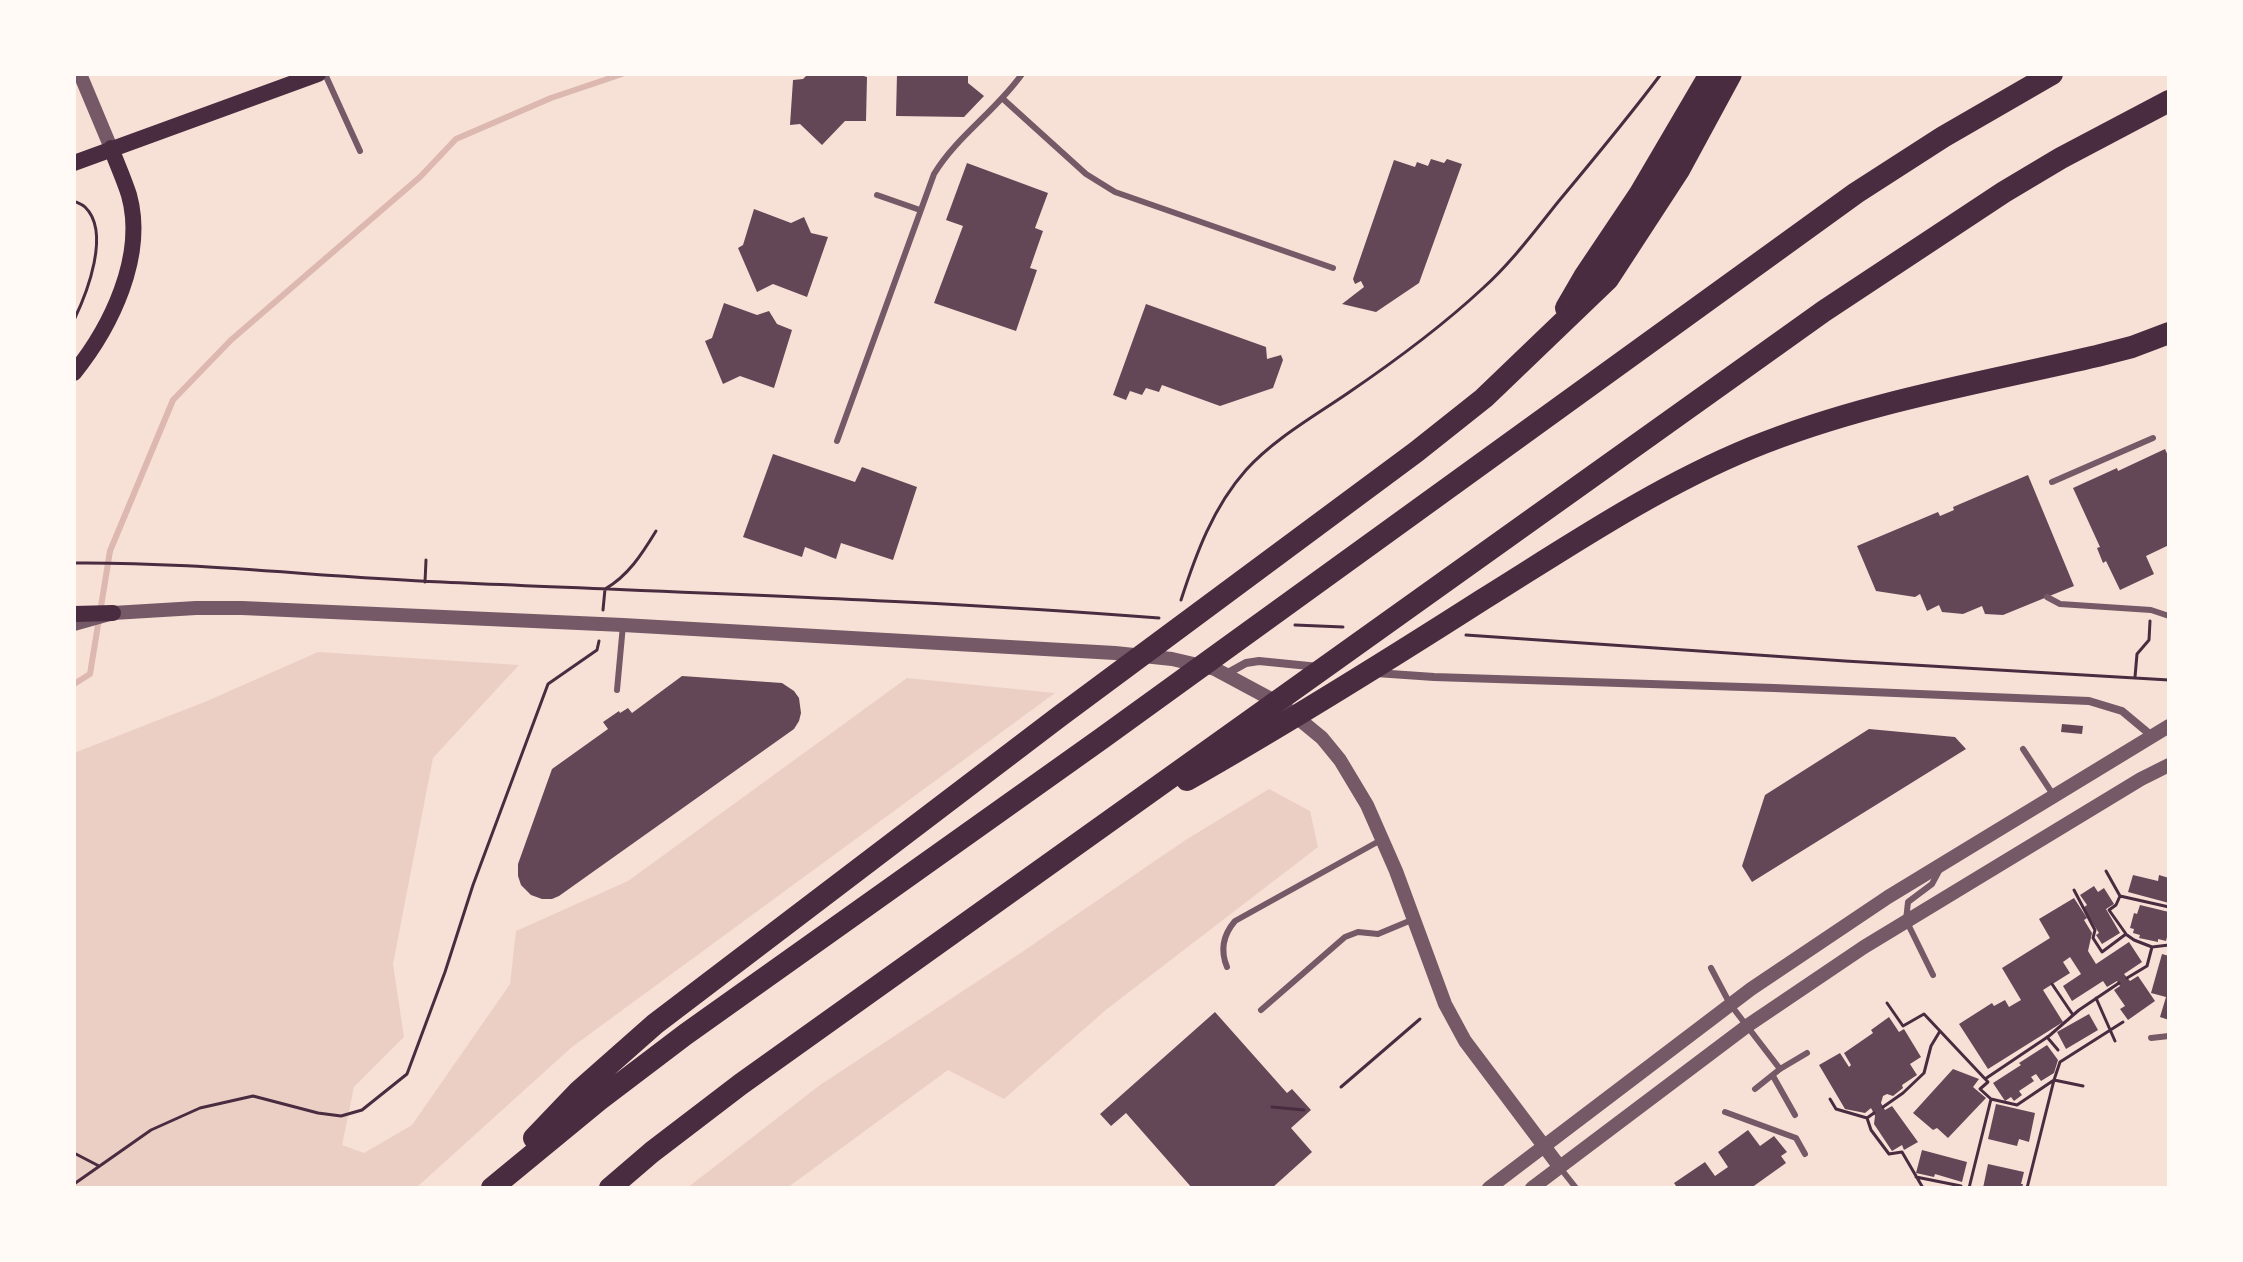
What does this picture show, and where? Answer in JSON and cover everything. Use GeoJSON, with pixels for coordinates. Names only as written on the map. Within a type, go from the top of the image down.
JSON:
{"type":"FeatureCollection","features":[{"type":"Feature","properties":{"kind":"highway"},"geometry":{"type":"LineString","coordinates":[[1551,334],[1584,277],[1639,195],[1710,74]]}},
{"type":"Feature","properties":{"kind":"highway"},"geometry":{"type":"LineString","coordinates":[[486,1188],[578,1092],[655,1024],[1060,716],[1452,424],[1504,380],[1608,279],[1679,170],[1731,74]]}},
{"type":"Feature","properties":{"kind":"highway"},"geometry":{"type":"LineString","coordinates":[[492,1188],[686,1034],[1101,739],[1856,193],[1943,137],[2052,74]]}},
{"type":"Feature","properties":{"kind":"highway"},"geometry":{"type":"LineString","coordinates":[[1216,755],[1538,514],[1824,311],[2050,165],[2169,101]]}},
{"type":"Feature","properties":{"kind":"highway"},"geometry":{"type":"LineString","coordinates":[[610,1188],[741,1084],[1088,836],[1216,755],[1363,676],[1558,552],[1684,479],[1816,423],[2097,356],[2169,333]]}},
{"type":"Feature","properties":{"kind":"main road"},"geometry":{"type":"LineString","coordinates":[[74,163],[318,74]]}},
{"type":"Feature","properties":{"kind":"main road"},"geometry":{"type":"LineString","coordinates":[[74,373],[87,357],[111,313],[132,253],[130,197],[111,148]]}},
{"type":"Feature","properties":{"kind":"main road"},"geometry":{"type":"LineString","coordinates":[[74,614],[113,613]]}},
{"type":"Feature","properties":{"kind":"street"},"geometry":{"type":"LineString","coordinates":[[80,74],[111,148]]}},
{"type":"Feature","properties":{"kind":"street"},"geometry":{"type":"LineString","coordinates":[[74,624],[132,611],[257,608],[1115,653],[1172,659],[1215,669],[1282,705],[1322,738],[1340,760],[1359,791],[1396,871],[1445,1004],[1465,1041],[1559,1166]]}},
{"type":"Feature","properties":{"kind":"street"},"geometry":{"type":"LineString","coordinates":[[1226,674],[1246,663],[1259,661],[1342,669]]}},
{"type":"Feature","properties":{"kind":"street"},"geometry":{"type":"LineString","coordinates":[[1355,671],[1434,677],[2089,701],[2122,711],[2152,736]]}},
{"type":"Feature","properties":{"kind":"street"},"geometry":{"type":"LineString","coordinates":[[1489,1188],[1730,1004],[1888,897],[2169,726]]}},
{"type":"Feature","properties":{"kind":"street"},"geometry":{"type":"LineString","coordinates":[[1532,1188],[1747,1026],[1906,920],[2169,765]]}},
{"type":"Feature","properties":{"kind":"lane"},"geometry":{"type":"LineString","coordinates":[[325,74],[360,151]]}},
{"type":"Feature","properties":{"kind":"lane"},"geometry":{"type":"LineString","coordinates":[[837,441],[934,174],[945,157],[1022,74]]}},
{"type":"Feature","properties":{"kind":"lane"},"geometry":{"type":"LineString","coordinates":[[1002,98],[1086,174],[1115,192],[1333,268]]}},
{"type":"Feature","properties":{"kind":"lane"},"geometry":{"type":"LineString","coordinates":[[877,195],[920,210]]}},
{"type":"Feature","properties":{"kind":"lane"},"geometry":{"type":"LineString","coordinates":[[2052,482],[2153,438]]}},
{"type":"Feature","properties":{"kind":"lane"},"geometry":{"type":"LineString","coordinates":[[2047,597],[2060,604],[2151,610],[2169,616]]}},
{"type":"Feature","properties":{"kind":"lane"},"geometry":{"type":"LineString","coordinates":[[617,690],[623,625]]}},
{"type":"Feature","properties":{"kind":"lane"},"geometry":{"type":"LineString","coordinates":[[2023,749],[2054,796]]}},
{"type":"Feature","properties":{"kind":"lane"},"geometry":{"type":"LineString","coordinates":[[1227,967],[1224,938],[1235,921],[1381,840]]}},
{"type":"Feature","properties":{"kind":"lane"},"geometry":{"type":"LineString","coordinates":[[1933,975],[1906,920],[1908,902],[1932,884],[1944,863]]}},
{"type":"Feature","properties":{"kind":"lane"},"geometry":{"type":"LineString","coordinates":[[1261,1010],[1351,933],[1378,934],[1414,919]]}},
{"type":"Feature","properties":{"kind":"lane"},"geometry":{"type":"LineString","coordinates":[[1711,968],[1730,1004],[1780,1069]]}},
{"type":"Feature","properties":{"kind":"lane"},"geometry":{"type":"LineString","coordinates":[[2151,1038],[2169,1036]]}},
{"type":"Feature","properties":{"kind":"lane"},"geometry":{"type":"LineString","coordinates":[[1755,1089],[1807,1053]]}},
{"type":"Feature","properties":{"kind":"lane"},"geometry":{"type":"LineString","coordinates":[[1773,1076],[1795,1115]]}},
{"type":"Feature","properties":{"kind":"lane"},"geometry":{"type":"LineString","coordinates":[[1725,1112],[1796,1138],[1805,1154]]}},
{"type":"Feature","properties":{"kind":"lane"},"geometry":{"type":"LineString","coordinates":[[1559,1166],[1576,1188]]}},
{"type":"Feature","properties":{"kind":"path"},"geometry":{"type":"LineString","coordinates":[[1179,604],[1210,524],[1245,472],[1279,440],[1404,354],[1486,286],[1600,153],[1661,74]]}},
{"type":"Feature","properties":{"kind":"path"},"geometry":{"type":"LineString","coordinates":[[74,201],[85,207],[94,223],[96,244],[94,269],[74,320]]}},
{"type":"Feature","properties":{"kind":"path"},"geometry":{"type":"LineString","coordinates":[[605,589],[619,581],[642,555],[656,531]]}},
{"type":"Feature","properties":{"kind":"path"},"geometry":{"type":"LineString","coordinates":[[425,582],[426,560]]}},
{"type":"Feature","properties":{"kind":"path"},"geometry":{"type":"LineString","coordinates":[[74,563],[141,562],[341,578],[882,601],[1160,618]]}},
{"type":"Feature","properties":{"kind":"path"},"geometry":{"type":"LineString","coordinates":[[603,609],[605,589]]}},
{"type":"Feature","properties":{"kind":"path"},"geometry":{"type":"LineString","coordinates":[[2135,677],[2137,654],[2149,640],[2151,610]]}},
{"type":"Feature","properties":{"kind":"path"},"geometry":{"type":"LineString","coordinates":[[1293,625],[1353,628]]}},
{"type":"Feature","properties":{"kind":"path"},"geometry":{"type":"LineString","coordinates":[[1459,634],[2169,680]]}},
{"type":"Feature","properties":{"kind":"path"},"geometry":{"type":"LineString","coordinates":[[74,1184],[151,1130],[200,1108],[253,1096],[341,1116],[362,1110],[407,1074],[548,684],[597,650]]}},
{"type":"Feature","properties":{"kind":"path"},"geometry":{"type":"LineString","coordinates":[[2106,871],[2120,896],[2169,907]]}},
{"type":"Feature","properties":{"kind":"path"},"geometry":{"type":"LineString","coordinates":[[2074,890],[2095,930],[2093,938],[2102,952],[2126,934]]}},
{"type":"Feature","properties":{"kind":"path"},"geometry":{"type":"LineString","coordinates":[[2120,896],[2116,905],[2109,910],[2126,934],[2152,947],[2169,945]]}},
{"type":"Feature","properties":{"kind":"path"},"geometry":{"type":"LineString","coordinates":[[2127,978],[2147,966],[2152,947]]}},
{"type":"Feature","properties":{"kind":"path"},"geometry":{"type":"LineString","coordinates":[[1985,1079],[2119,983]]}},
{"type":"Feature","properties":{"kind":"path"},"geometry":{"type":"LineString","coordinates":[[2052,984],[2073,1015]]}},
{"type":"Feature","properties":{"kind":"path"},"geometry":{"type":"LineString","coordinates":[[2096,998],[2115,1041]]}},
{"type":"Feature","properties":{"kind":"path"},"geometry":{"type":"LineString","coordinates":[[1887,1003],[1903,1026],[1924,1014],[1988,1082],[1980,1089],[1991,1099],[2017,1105],[2054,1080],[2083,1086]]}},
{"type":"Feature","properties":{"kind":"path"},"geometry":{"type":"LineString","coordinates":[[1341,1087],[1420,1019]]}},
{"type":"Feature","properties":{"kind":"path"},"geometry":{"type":"LineString","coordinates":[[2028,1188],[2060,1062],[2123,1022]]}},
{"type":"Feature","properties":{"kind":"path"},"geometry":{"type":"LineString","coordinates":[[1883,1107],[1924,1073],[1931,1046],[1940,1031]]}},
{"type":"Feature","properties":{"kind":"path"},"geometry":{"type":"LineString","coordinates":[[2047,1037],[2058,1050]]}},
{"type":"Feature","properties":{"kind":"path"},"geometry":{"type":"LineString","coordinates":[[1830,1099],[1836,1109],[1867,1118]]}},
{"type":"Feature","properties":{"kind":"path"},"geometry":{"type":"LineString","coordinates":[[1916,1177],[1968,1188],[1991,1099]]}},
{"type":"Feature","properties":{"kind":"path"},"geometry":{"type":"LineString","coordinates":[[1272,1107],[1304,1110]]}},
{"type":"Feature","properties":{"kind":"path"},"geometry":{"type":"LineString","coordinates":[[1867,1118],[1874,1113]]}},
{"type":"Feature","properties":{"kind":"path"},"geometry":{"type":"LineString","coordinates":[[1867,1118],[1871,1130],[1889,1154],[1902,1152],[1923,1188]]}},
{"type":"Feature","properties":{"kind":"path"},"geometry":{"type":"LineString","coordinates":[[74,1153],[99,1166]]}},
{"type":"Feature","properties":{"kind":"shaded area"},"geometry":{"type":"Polygon","coordinates":[[[318,652],[519,665],[433,758],[393,964],[404,1037],[354,1087],[342,1145],[364,1153],[412,1125],[510,984],[516,931],[628,881],[907,678],[1055,693],[572,1047],[416,1188],[74,1188],[74,753],[207,701],[318,652]]]}},
{"type":"Feature","properties":{"kind":"shaded area"},"geometry":{"type":"Polygon","coordinates":[[[1269,789],[1310,811],[1318,847],[1107,1009],[1004,1099],[948,1070],[787,1188],[687,1188],[820,1085],[1184,841],[1269,789]]]}},
{"type":"Feature","properties":{"kind":"building"},"geometry":{"type":"Polygon","coordinates":[[[808,74],[857,74],[867,77],[866,121],[845,121],[822,145],[800,124],[790,125],[793,80],[803,79],[808,74]]]}},
{"type":"Feature","properties":{"kind":"building"},"geometry":{"type":"Polygon","coordinates":[[[897,74],[968,74],[968,83],[984,96],[964,117],[896,116],[897,74]]]}},
{"type":"Feature","properties":{"kind":"building"},"geometry":{"type":"Polygon","coordinates":[[[1431,159],[1444,163],[1447,159],[1462,164],[1419,283],[1376,312],[1342,304],[1364,287],[1361,281],[1355,284],[1353,279],[1394,160],[1415,167],[1417,162],[1428,166],[1431,159]]]}},
{"type":"Feature","properties":{"kind":"building"},"geometry":{"type":"Polygon","coordinates":[[[967,163],[1048,193],[1035,228],[1043,231],[1030,268],[1037,270],[1016,331],[934,303],[963,226],[946,220],[967,163]]]}},
{"type":"Feature","properties":{"kind":"building"},"geometry":{"type":"Polygon","coordinates":[[[754,209],[791,223],[804,217],[811,233],[828,237],[807,297],[773,284],[757,292],[738,248],[743,245],[754,209]]]}},
{"type":"Feature","properties":{"kind":"building"},"geometry":{"type":"Polygon","coordinates":[[[724,303],[757,315],[769,311],[777,324],[792,330],[774,388],[740,376],[723,384],[705,341],[712,338],[724,303]]]}},
{"type":"Feature","properties":{"kind":"building"},"geometry":{"type":"Polygon","coordinates":[[[1146,304],[1266,347],[1267,359],[1281,355],[1283,360],[1273,388],[1220,406],[1162,385],[1159,392],[1146,388],[1142,395],[1130,391],[1126,400],[1113,395],[1146,304]]]}},
{"type":"Feature","properties":{"kind":"building"},"geometry":{"type":"Polygon","coordinates":[[[2165,449],[2169,458],[2169,545],[2146,556],[2154,574],[2120,590],[2106,561],[2103,563],[2097,548],[2100,547],[2073,488],[2165,449]]]}},
{"type":"Feature","properties":{"kind":"building"},"geometry":{"type":"Polygon","coordinates":[[[773,454],[855,482],[862,467],[917,487],[893,560],[841,543],[836,559],[805,547],[802,557],[743,537],[773,454]]]}},
{"type":"Feature","properties":{"kind":"building"},"geometry":{"type":"Polygon","coordinates":[[[2028,475],[2074,586],[2003,615],[1985,614],[1982,606],[1963,614],[1942,612],[1939,605],[1927,611],[1920,594],[1915,597],[1876,591],[1857,546],[1938,512],[1940,516],[1954,510],[1953,507],[2028,475]]]}},
{"type":"Feature","properties":{"kind":"building"},"geometry":{"type":"Polygon","coordinates":[[[682,676],[782,683],[799,698],[799,721],[794,729],[559,896],[542,899],[531,895],[521,885],[518,864],[552,769],[608,729],[603,722],[628,708],[632,713],[682,676]]]}},
{"type":"Feature","properties":{"kind":"building"},"geometry":{"type":"Polygon","coordinates":[[[2062,724],[2083,726],[2082,734],[2061,732],[2062,724]]]}},
{"type":"Feature","properties":{"kind":"building"},"geometry":{"type":"Polygon","coordinates":[[[1869,729],[1955,737],[1966,749],[1752,882],[1742,866],[1765,795],[1869,729]]]}},
{"type":"Feature","properties":{"kind":"building"},"geometry":{"type":"Polygon","coordinates":[[[2133,875],[2158,881],[2159,875],[2169,878],[2169,903],[2128,892],[2133,875]]]}},
{"type":"Feature","properties":{"kind":"building"},"geometry":{"type":"Polygon","coordinates":[[[2094,886],[2098,892],[2104,888],[2114,904],[2106,909],[2120,933],[2102,944],[2096,935],[2099,933],[2083,908],[2087,905],[2080,895],[2094,886]]]}},
{"type":"Feature","properties":{"kind":"building"},"geometry":{"type":"Polygon","coordinates":[[[2074,898],[2087,918],[2084,920],[2092,933],[2088,951],[2096,964],[2129,942],[2142,962],[2124,974],[2130,981],[2138,976],[2155,1001],[2128,1020],[2120,1009],[2125,1006],[2114,990],[2120,986],[2117,981],[2107,987],[2103,981],[2072,1001],[2063,986],[2081,974],[2070,957],[2063,962],[2070,973],[2043,990],[2063,1022],[1988,1069],[1959,1024],[1992,1003],[1994,1006],[2005,1000],[2009,1007],[2021,1000],[2002,968],[2050,938],[2039,919],[2074,898]]]}},
{"type":"Feature","properties":{"kind":"building"},"geometry":{"type":"Polygon","coordinates":[[[2140,905],[2169,912],[2166,941],[2139,938],[2140,935],[2133,933],[2134,929],[2130,928],[2140,905]]]}},
{"type":"Feature","properties":{"kind":"building"},"geometry":{"type":"Polygon","coordinates":[[[2162,954],[2169,956],[2169,1020],[2160,1017],[2166,997],[2151,993],[2162,954]]]}},
{"type":"Feature","properties":{"kind":"building"},"geometry":{"type":"Polygon","coordinates":[[[1215,1012],[1287,1093],[1292,1089],[1311,1110],[1291,1128],[1312,1152],[1272,1188],[1192,1188],[1126,1113],[1111,1126],[1100,1114],[1215,1012]]]}},
{"type":"Feature","properties":{"kind":"building"},"geometry":{"type":"Polygon","coordinates":[[[2089,1014],[2098,1030],[2066,1049],[2057,1032],[2089,1014]]]}},
{"type":"Feature","properties":{"kind":"building"},"geometry":{"type":"Polygon","coordinates":[[[1889,1017],[1899,1032],[1904,1029],[1921,1057],[1910,1064],[1917,1075],[1893,1096],[1883,1096],[1881,1103],[1885,1110],[1892,1106],[1918,1142],[1904,1150],[1902,1145],[1892,1151],[1874,1124],[1875,1116],[1871,1108],[1865,1113],[1845,1109],[1819,1065],[1840,1053],[1849,1067],[1851,1065],[1844,1053],[1873,1033],[1871,1030],[1889,1017]]]}},
{"type":"Feature","properties":{"kind":"building"},"geometry":{"type":"Polygon","coordinates":[[[2047,1045],[2058,1060],[2054,1073],[2041,1081],[2036,1074],[2031,1077],[2034,1081],[2019,1091],[2022,1095],[2014,1101],[2011,1097],[2005,1101],[1993,1083],[2047,1045]]]}},
{"type":"Feature","properties":{"kind":"building"},"geometry":{"type":"Polygon","coordinates":[[[1953,1069],[1979,1079],[1973,1087],[1986,1098],[1948,1138],[1913,1113],[1953,1069]]]}},
{"type":"Feature","properties":{"kind":"building"},"geometry":{"type":"Polygon","coordinates":[[[1996,1104],[2035,1113],[2029,1142],[2019,1139],[2017,1146],[1988,1139],[1996,1104]]]}},
{"type":"Feature","properties":{"kind":"building"},"geometry":{"type":"Polygon","coordinates":[[[1748,1130],[1760,1146],[1774,1136],[1787,1152],[1781,1156],[1786,1163],[1751,1188],[1674,1188],[1674,1183],[1705,1162],[1715,1176],[1728,1167],[1718,1152],[1748,1130]]]}},
{"type":"Feature","properties":{"kind":"building"},"geometry":{"type":"Polygon","coordinates":[[[1922,1150],[1967,1162],[1962,1182],[1935,1174],[1934,1177],[1916,1173],[1922,1150]]]}},
{"type":"Feature","properties":{"kind":"building"},"geometry":{"type":"Polygon","coordinates":[[[1988,1164],[2024,1172],[2022,1188],[1983,1188],[1988,1164]]]}},
{"type":"Feature","properties":{"kind":"waterway"},"geometry":{"type":"LineString","coordinates":[[74,684],[90,674],[110,551],[173,400],[231,340],[420,177],[456,139],[551,98],[622,74]]}}]}
